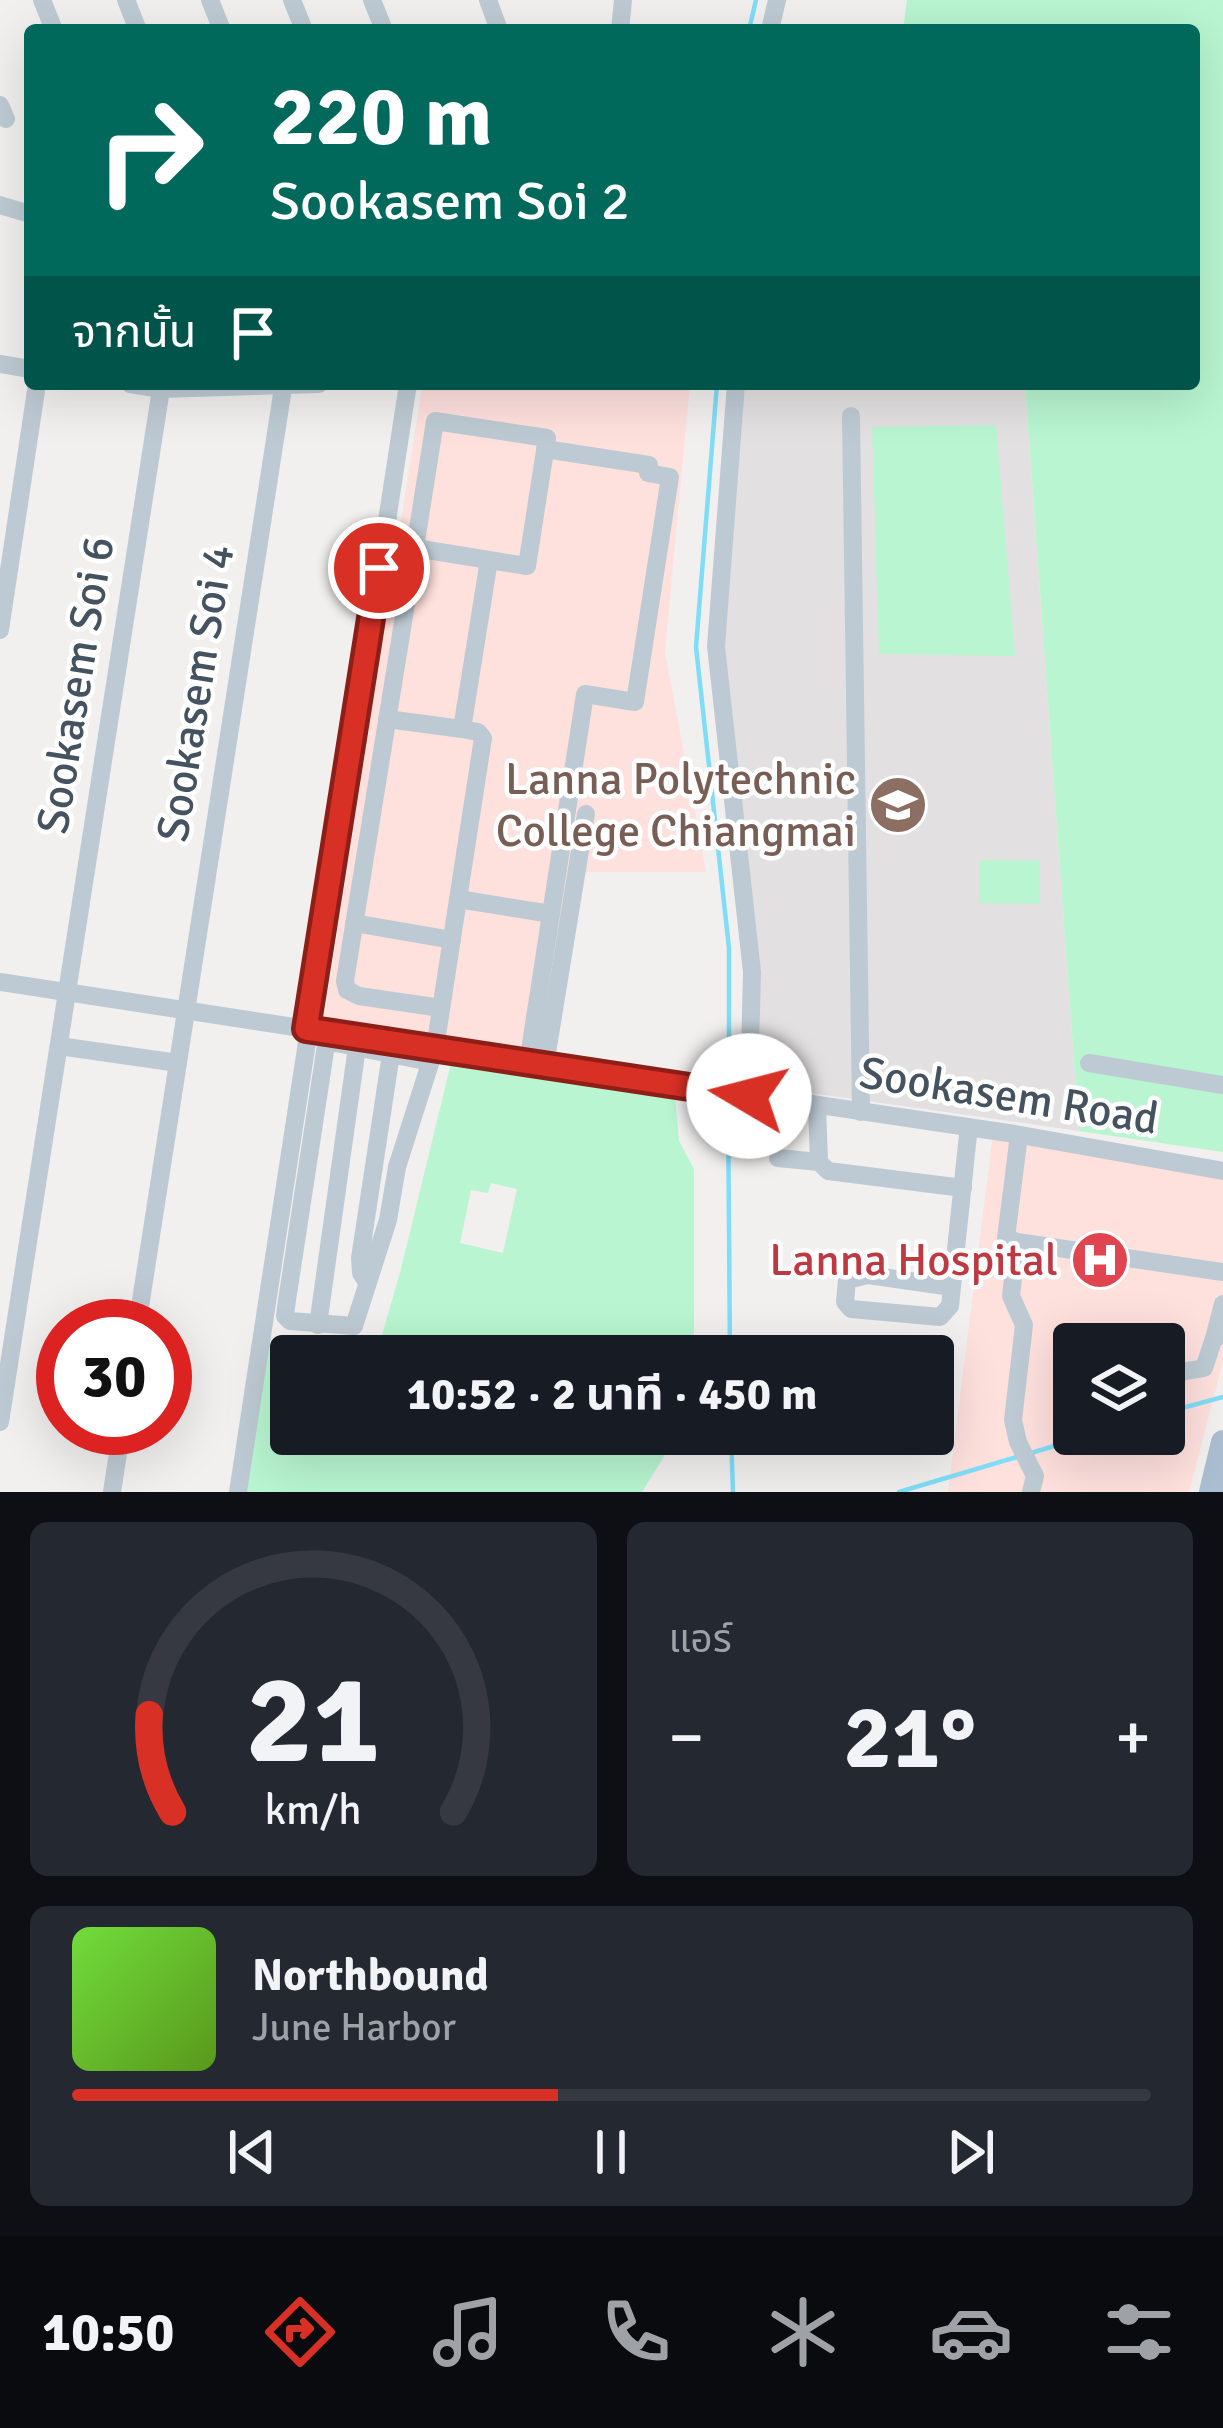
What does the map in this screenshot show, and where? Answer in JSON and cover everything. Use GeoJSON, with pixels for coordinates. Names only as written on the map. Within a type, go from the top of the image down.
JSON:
{"type":"FeatureCollection","features":[{"type":"Feature","properties":{"kind":"main road"},"geometry":{"type":"LineString","coordinates":[[1211,1492],[1223,1442]]}},
{"type":"Feature","properties":{"kind":"street"},"geometry":{"type":"LineString","coordinates":[[0,629],[37,390]]}},
{"type":"Feature","properties":{"kind":"street","name":"Sookasem Soi 6"},"geometry":{"type":"LineString","coordinates":[[0,1422],[62,1071],[59,1046],[161,390]]}},
{"type":"Feature","properties":{"kind":"street","name":"Sookasem Soi 4"},"geometry":{"type":"LineString","coordinates":[[141,1299],[283,390]]}},
{"type":"Feature","properties":{"kind":"street"},"geometry":{"type":"LineString","coordinates":[[238,1492],[407,390]]}},
{"type":"Feature","properties":{"kind":"street"},"geometry":{"type":"LineString","coordinates":[[736,390],[716,646],[752,972],[749,1096]]}},
{"type":"Feature","properties":{"kind":"street"},"geometry":{"type":"LineString","coordinates":[[851,416],[861,1112]]}},
{"type":"Feature","properties":{"kind":"street"},"geometry":{"type":"LineString","coordinates":[[415,548],[527,566],[547,438],[436,421],[415,548],[387,719],[345,981],[347,990],[359,996],[441,1008]]}},
{"type":"Feature","properties":{"kind":"street"},"geometry":{"type":"LineString","coordinates":[[536,1064],[551,914],[585,694],[635,702],[670,477],[648,473],[649,465],[545,449]]}},
{"type":"Feature","properties":{"kind":"street"},"geometry":{"type":"LineString","coordinates":[[462,729],[489,560]]}},
{"type":"Feature","properties":{"kind":"street"},"geometry":{"type":"LineString","coordinates":[[387,719],[478,732],[483,738],[452,940],[432,1055],[397,1166],[388,1220],[361,1273],[367,1281],[354,1326],[290,1322],[286,1307],[326,1045],[432,1055]]}},
{"type":"Feature","properties":{"kind":"street"},"geometry":{"type":"LineString","coordinates":[[536,1064],[586,814]]}},
{"type":"Feature","properties":{"kind":"street"},"geometry":{"type":"LineString","coordinates":[[458,899],[551,914]]}},
{"type":"Feature","properties":{"kind":"street"},"geometry":{"type":"LineString","coordinates":[[354,923],[452,940]]}},
{"type":"Feature","properties":{"kind":"street","name":"Sookasem Road"},"geometry":{"type":"LineString","coordinates":[[0,982],[306,1029],[432,1055],[536,1064],[1019,1135],[1223,1171]]}},
{"type":"Feature","properties":{"kind":"street"},"geometry":{"type":"LineString","coordinates":[[59,1046],[178,1063]]}},
{"type":"Feature","properties":{"kind":"street"},"geometry":{"type":"LineString","coordinates":[[318,1325],[357,1047]]}},
{"type":"Feature","properties":{"kind":"street"},"geometry":{"type":"LineString","coordinates":[[367,1259],[391,1054]]}},
{"type":"Feature","properties":{"kind":"street"},"geometry":{"type":"LineString","coordinates":[[1090,1063],[1223,1084]]}},
{"type":"Feature","properties":{"kind":"street"},"geometry":{"type":"LineString","coordinates":[[817,1106],[819,1162]]}},
{"type":"Feature","properties":{"kind":"street"},"geometry":{"type":"LineString","coordinates":[[952,1287],[868,1275],[847,1280],[844,1294],[851,1309],[940,1317],[950,1306],[969,1128]]}},
{"type":"Feature","properties":{"kind":"street"},"geometry":{"type":"LineString","coordinates":[[1019,1135],[1006,1238],[1223,1272]]}},
{"type":"Feature","properties":{"kind":"street"},"geometry":{"type":"LineString","coordinates":[[778,1158],[819,1162],[828,1171],[963,1188]]}},
{"type":"Feature","properties":{"kind":"street"},"geometry":{"type":"LineString","coordinates":[[1017,1242],[1011,1296],[1024,1325],[1013,1420],[1033,1484]]}},
{"type":"Feature","properties":{"kind":"street"},"geometry":{"type":"LineString","coordinates":[[328,1252],[367,1259]]}},
{"type":"Feature","properties":{"kind":"street"},"geometry":{"type":"LineString","coordinates":[[1185,1371],[1204,1368],[1218,1336],[1223,1304]]}},
{"type":"Feature","properties":{"kind":"street"},"geometry":{"type":"LineString","coordinates":[[112,1492],[118,1455]]}},
{"type":"Feature","properties":{"kind":"shaded area"},"geometry":{"type":"Polygon","coordinates":[[[422,390],[689,390],[665,651],[706,872],[581,872],[551,1056],[324,1021],[422,390]]]}},
{"type":"Feature","properties":{"kind":"shaded area","name":"Lanna Polytechnic College Chiangmai"},"geometry":{"type":"Polygon","coordinates":[[[744,390],[1025,390],[1079,1131],[761,1086],[759,974],[721,635],[744,390]]]}},
{"type":"Feature","properties":{"kind":"shaded area","name":"Lanna Hospital"},"geometry":{"type":"Polygon","coordinates":[[[993,1135],[1223,1177],[1223,1361],[1189,1492],[948,1492],[993,1135]]]}},
{"type":"Feature","properties":{"kind":"green space"},"geometry":{"type":"Polygon","coordinates":[[[907,0],[1223,0],[1223,1152],[1079,1131],[1025,390],[1200,390],[1200,24],[904,24],[907,0]]]}},
{"type":"Feature","properties":{"kind":"green space"},"geometry":{"type":"Polygon","coordinates":[[[996,425],[1015,656],[879,654],[872,427],[996,425]]]}},
{"type":"Feature","properties":{"kind":"green space"},"geometry":{"type":"Polygon","coordinates":[[[979,860],[1040,861],[1040,904],[979,903],[979,860]]]}},
{"type":"Feature","properties":{"kind":"green space"},"geometry":{"type":"Polygon","coordinates":[[[451,1063],[675,1095],[679,1141],[694,1169],[694,1335],[382,1335],[451,1063]],[[491,1183],[488,1193],[471,1190],[460,1243],[503,1253],[517,1189],[491,1183]]]}},
{"type":"Feature","properties":{"kind":"green space"},"geometry":{"type":"Polygon","coordinates":[[[267,1342],[270,1455],[665,1455],[642,1492],[247,1492],[267,1342]]]}},
{"type":"Feature","properties":{"kind":"waterway"},"geometry":{"type":"LineString","coordinates":[[750,24],[756,0]]}},
{"type":"Feature","properties":{"kind":"waterway"},"geometry":{"type":"LineString","coordinates":[[717,390],[696,647],[729,948],[729,1086]]}},
{"type":"Feature","properties":{"kind":"waterway"},"geometry":{"type":"LineString","coordinates":[[728,1098],[730,1335]]}},
{"type":"Feature","properties":{"kind":"waterway"},"geometry":{"type":"LineString","coordinates":[[1185,1407],[1223,1397]]}},
{"type":"Feature","properties":{"kind":"waterway"},"geometry":{"type":"LineString","coordinates":[[1031,1453],[1053,1446]]}},
{"type":"Feature","properties":{"kind":"waterway"},"geometry":{"type":"LineString","coordinates":[[732,1455],[733,1492]]}},
{"type":"Feature","properties":{"kind":"waterway"},"geometry":{"type":"LineString","coordinates":[[899,1492],[1020,1456]]}},
{"type":"Feature","properties":{"kind":"place","name":"Lanna Polytechnic College Chiangmai"},"geometry":{"type":"Point","coordinates":[898,805]}},
{"type":"Feature","properties":{"kind":"place","name":"Lanna Hospital"},"geometry":{"type":"Point","coordinates":[1100,1260]}},
{"type":"Feature","properties":{"kind":"route"},"geometry":{"type":"LineString","coordinates":[[379,568],[306,1029],[749,1096]]}}]}
